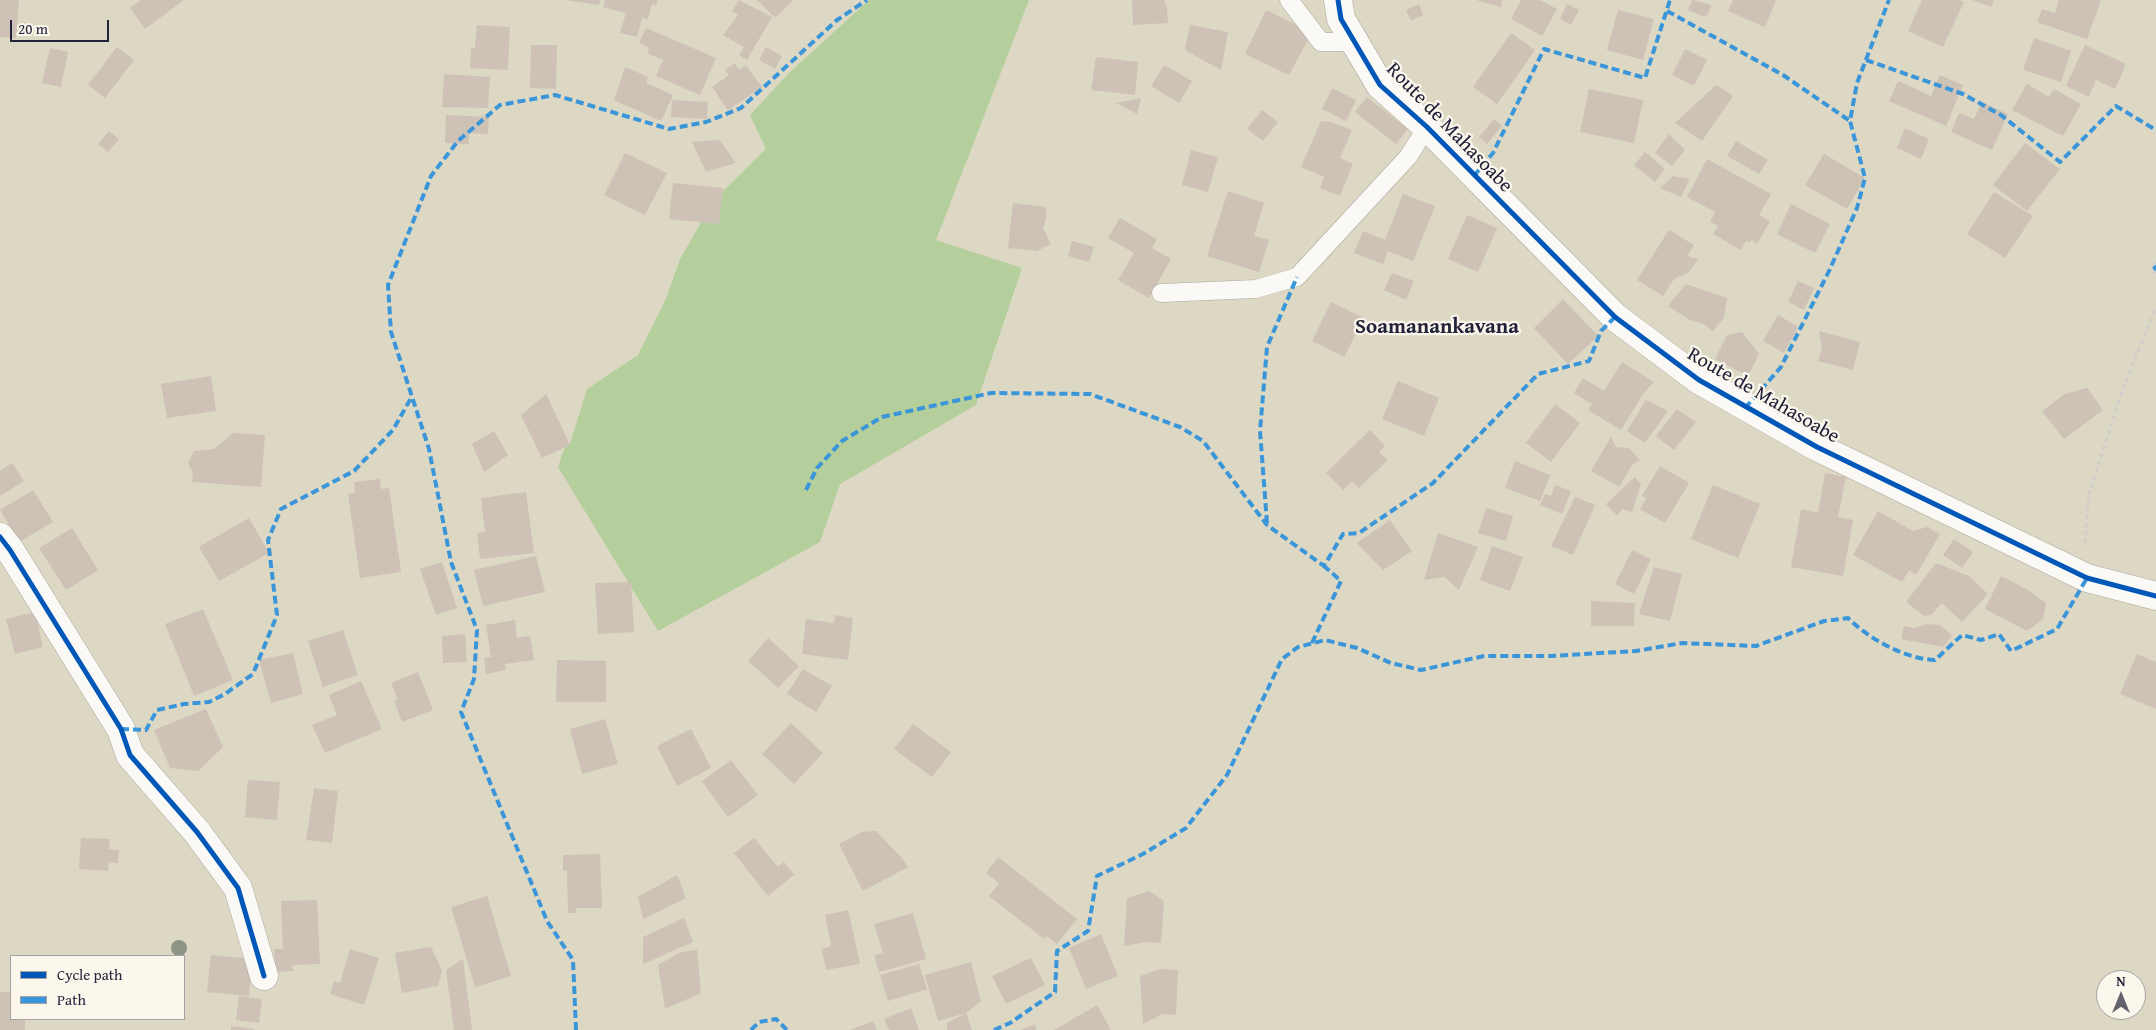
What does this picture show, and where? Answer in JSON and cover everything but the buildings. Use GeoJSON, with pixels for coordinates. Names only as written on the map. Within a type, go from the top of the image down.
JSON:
{"type":"FeatureCollection","features":[{"type":"Feature","properties":{"kind":"street","name":"Route de Mahasoabe"},"geometry":{"type":"LineString","coordinates":[[1338,0],[1341,19],[1380,85],[1427,127],[1615,317],[1699,380],[1817,447],[2087,578],[2156,596]]}},
{"type":"Feature","properties":{"kind":"street"},"geometry":{"type":"LineString","coordinates":[[0,537],[121,729],[130,755],[197,832],[238,888],[264,976]]}},
{"type":"Feature","properties":{"kind":"lane"},"geometry":{"type":"LineString","coordinates":[[1289,0],[1321,42],[1355,42]]}},
{"type":"Feature","properties":{"kind":"lane"},"geometry":{"type":"LineString","coordinates":[[1161,293],[1256,289],[1297,277],[1408,157],[1427,127]]}},
{"type":"Feature","properties":{"kind":"path"},"geometry":{"type":"LineString","coordinates":[[2156,262],[2154,266],[2156,277]]}},
{"type":"Feature","properties":{"kind":"path"},"geometry":{"type":"LineString","coordinates":[[2089,494],[2121,394],[2156,307]]}},
{"type":"Feature","properties":{"kind":"green space"},"geometry":{"type":"Polygon","coordinates":[[[869,0],[1029,0],[936,240],[1022,268],[976,405],[840,484],[820,542],[658,631],[558,467],[565,447],[570,444],[587,389],[638,355],[666,299],[680,259],[714,200],[766,149],[750,115],[790,72],[869,0]]]}},
{"type":"Feature","properties":{"kind":"marked path"},"geometry":{"type":"LineString","coordinates":[[576,1030],[573,960],[547,921],[461,712],[474,679],[477,630],[451,562],[429,449],[391,332],[388,285],[431,176],[458,141],[500,105],[555,95],[669,129],[706,122],[741,108],[837,20],[867,0]]}},
{"type":"Feature","properties":{"kind":"marked path"},"geometry":{"type":"LineString","coordinates":[[1474,176],[1493,153],[1544,49],[1645,78],[1670,0]]}},
{"type":"Feature","properties":{"kind":"marked path"},"geometry":{"type":"LineString","coordinates":[[1745,408],[1781,367],[1830,269],[1857,208],[1865,178],[1850,121],[1857,83],[1889,0]]}},
{"type":"Feature","properties":{"kind":"marked path"},"geometry":{"type":"LineString","coordinates":[[1667,11],[1783,75],[1850,121]]}},
{"type":"Feature","properties":{"kind":"marked path"},"geometry":{"type":"LineString","coordinates":[[1866,60],[1963,94],[2001,115],[2060,162],[2116,106],[2156,130]]}},
{"type":"Feature","properties":{"kind":"marked path"},"geometry":{"type":"LineString","coordinates":[[2154,266],[2156,270]]}},
{"type":"Feature","properties":{"kind":"marked path"},"geometry":{"type":"LineString","coordinates":[[1267,523],[1260,431],[1267,347],[1297,277]]}},
{"type":"Feature","properties":{"kind":"marked path"},"geometry":{"type":"LineString","coordinates":[[806,490],[817,468],[842,441],[882,417],[991,393],[1090,394],[1180,427],[1203,441],[1267,525],[1324,566],[1343,534],[1359,533],[1433,483],[1538,374],[1589,361],[1601,331],[1615,317]]}},
{"type":"Feature","properties":{"kind":"marked path"},"geometry":{"type":"LineString","coordinates":[[121,729],[146,730],[157,710],[184,704],[209,702],[225,694],[253,674],[277,615],[268,540],[281,509],[354,471],[393,430],[411,398]]}},
{"type":"Feature","properties":{"kind":"marked path"},"geometry":{"type":"LineString","coordinates":[[1312,643],[1341,581],[1324,566]]}},
{"type":"Feature","properties":{"kind":"marked path"},"geometry":{"type":"LineString","coordinates":[[994,1030],[1010,1023],[1055,992],[1057,951],[1088,931],[1097,876],[1143,854],[1186,828],[1227,775],[1282,659],[1298,647],[1325,640],[1357,648],[1391,663],[1421,670],[1484,656],[1550,656],[1636,651],[1682,643],[1756,646],[1824,621],[1848,618],[1866,633],[1900,652],[1935,660],[1962,635],[1981,640],[1999,634],[2011,651],[2057,629],[2087,578]]}},
{"type":"Feature","properties":{"kind":"marked path"},"geometry":{"type":"LineString","coordinates":[[751,1030],[759,1022],[776,1019],[787,1030]]}},
{"type":"Feature","properties":{"kind":"cycle path"},"geometry":{"type":"LineString","coordinates":[[1338,0],[1341,19],[1380,85],[1427,127],[1615,317],[1699,380],[1817,447],[2087,578],[2156,596]]}},
{"type":"Feature","properties":{"kind":"cycle path"},"geometry":{"type":"LineString","coordinates":[[0,537],[10,550],[121,729],[130,755],[197,832],[238,888],[264,976]]}},
{"type":"Feature","properties":{"kind":"district","name":"Soamanankavana"},"geometry":{"type":"Point","coordinates":[1437,328]}}]}
